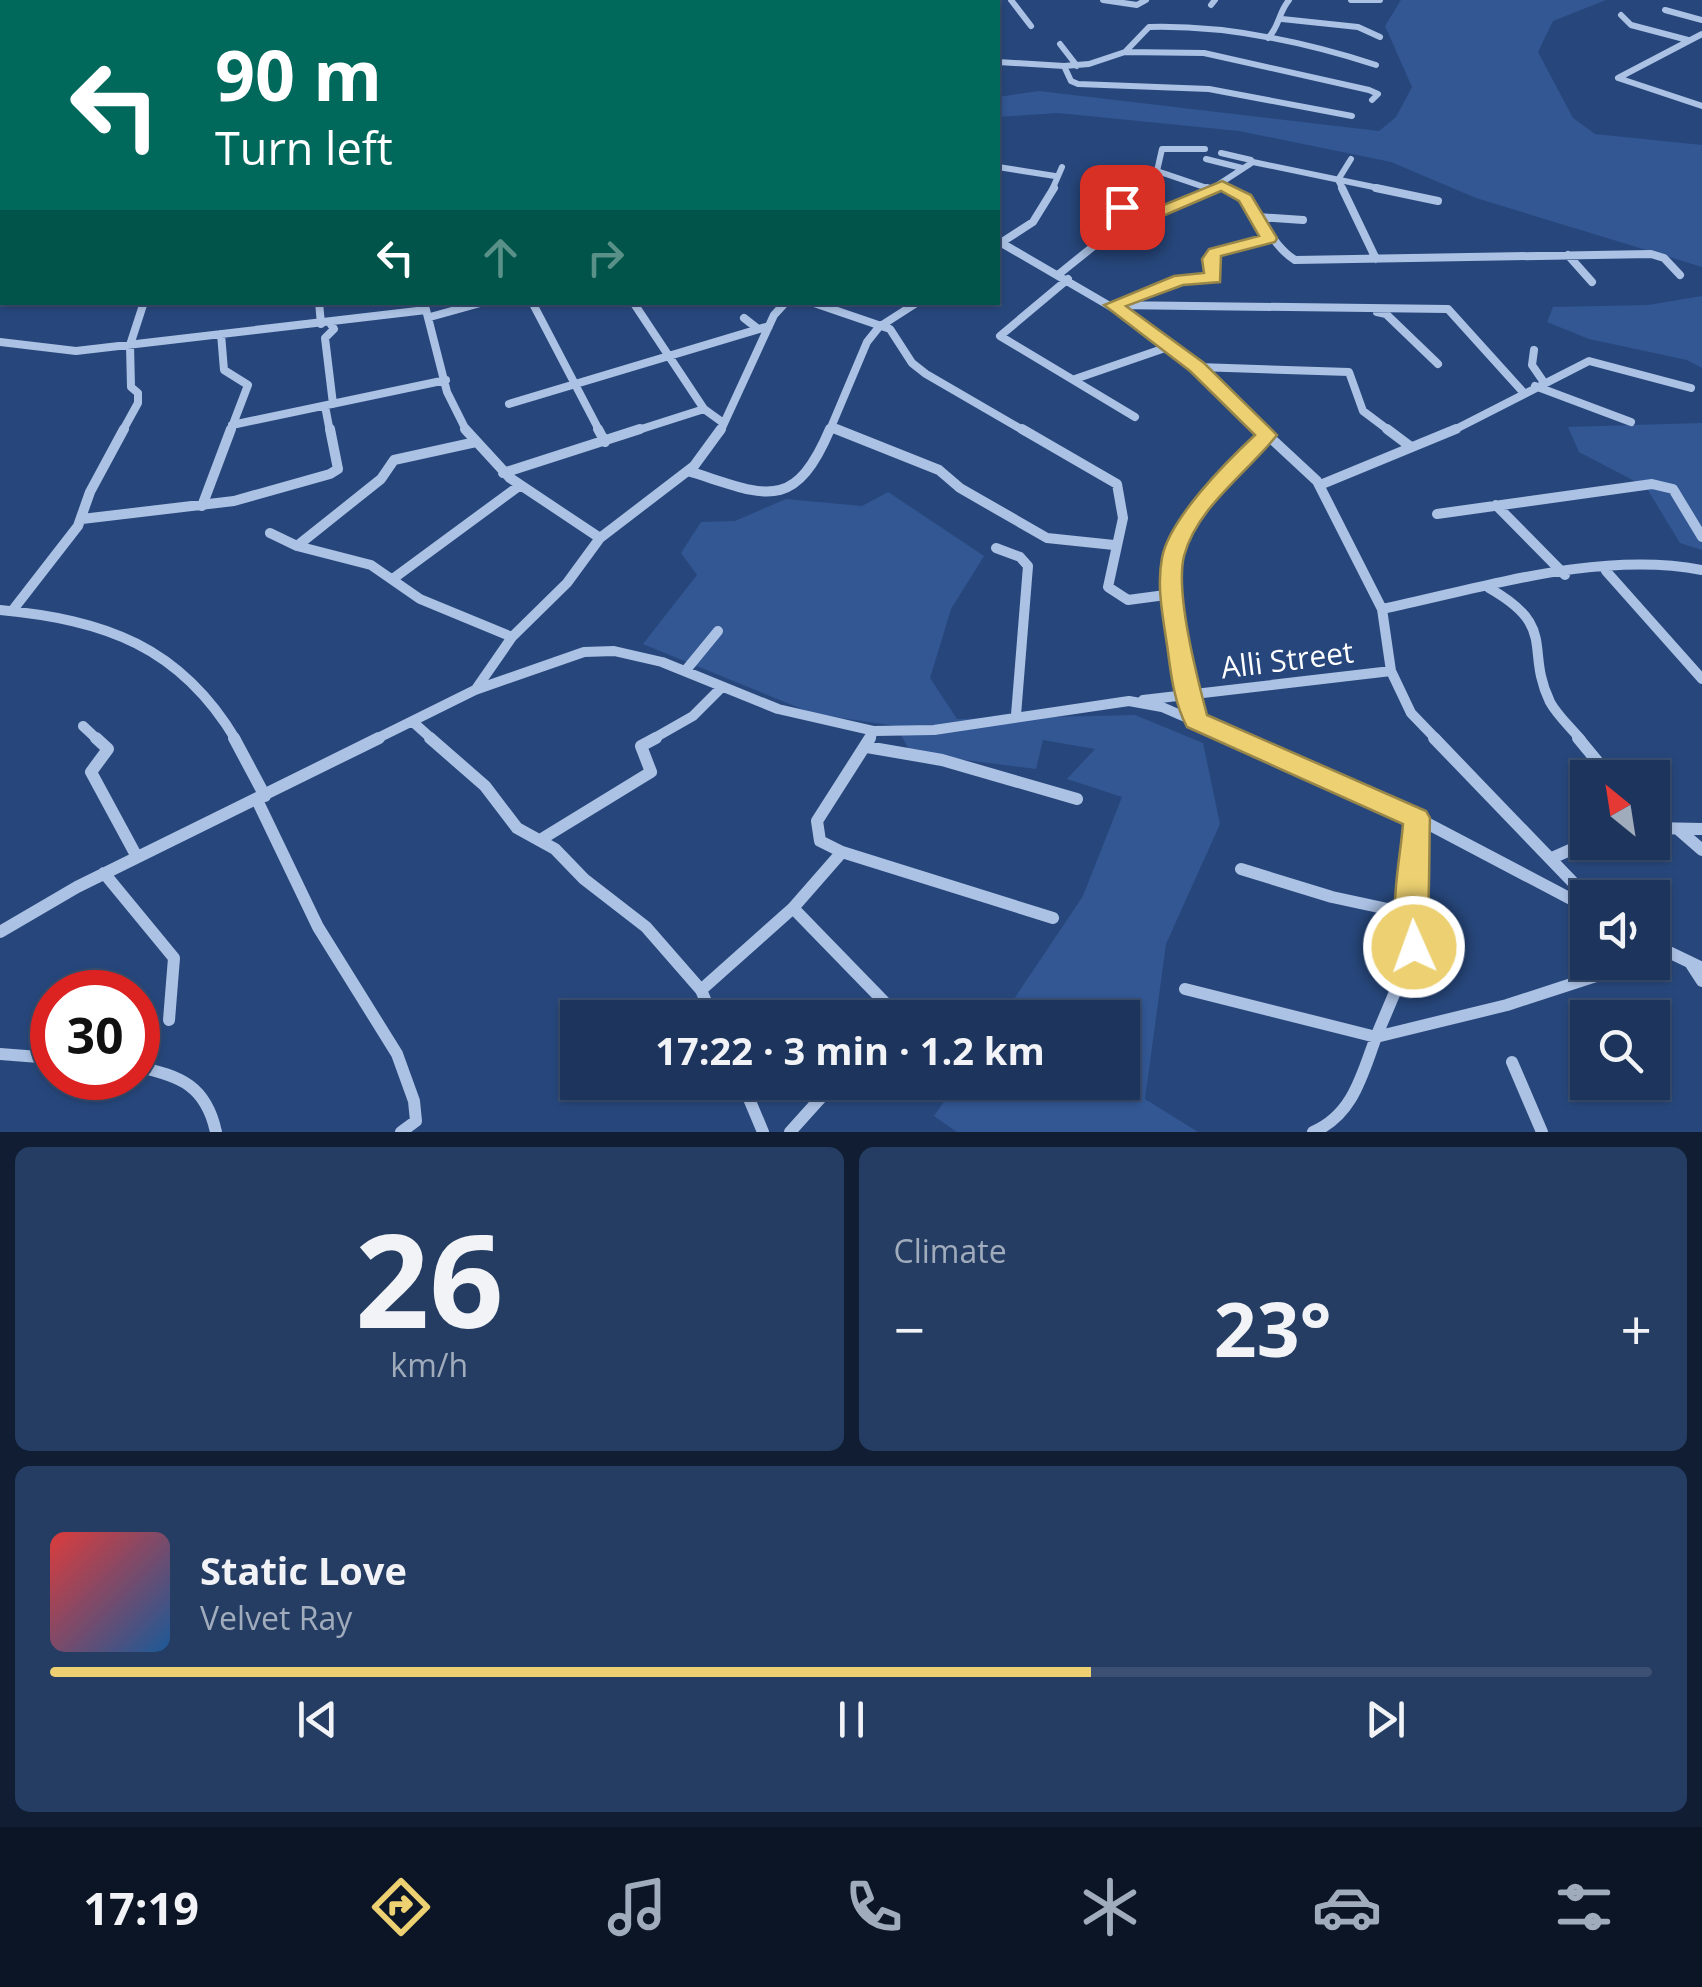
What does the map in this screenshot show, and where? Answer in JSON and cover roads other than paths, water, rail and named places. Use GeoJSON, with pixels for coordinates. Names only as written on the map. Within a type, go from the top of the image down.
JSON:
{"type":"FeatureCollection","features":[{"type":"Feature","properties":{"kind":"street"},"geometry":{"type":"LineString","coordinates":[[1011,0],[1031,26]]}},
{"type":"Feature","properties":{"kind":"street"},"geometry":{"type":"LineString","coordinates":[[1102,0],[1132,5],[1146,0]]}},
{"type":"Feature","properties":{"kind":"street"},"geometry":{"type":"LineString","coordinates":[[1284,20],[1282,7],[1289,0]]}},
{"type":"Feature","properties":{"kind":"street"},"geometry":{"type":"LineString","coordinates":[[1350,0],[1380,0]]}},
{"type":"Feature","properties":{"kind":"street"},"geometry":{"type":"LineString","coordinates":[[1665,10],[1702,20]]}},
{"type":"Feature","properties":{"kind":"street"},"geometry":{"type":"LineString","coordinates":[[1621,15],[1631,25],[1689,40]]}},
{"type":"Feature","properties":{"kind":"street"},"geometry":{"type":"LineString","coordinates":[[1284,20],[1354,26],[1380,37]]}},
{"type":"Feature","properties":{"kind":"street"},"geometry":{"type":"LineString","coordinates":[[1268,38],[1284,20]]}},
{"type":"Feature","properties":{"kind":"street"},"geometry":{"type":"LineString","coordinates":[[1125,52],[1149,27],[1209,26],[1376,64]]}},
{"type":"Feature","properties":{"kind":"street"},"geometry":{"type":"LineString","coordinates":[[1702,34],[1618,78],[1702,106]]}},
{"type":"Feature","properties":{"kind":"street"},"geometry":{"type":"LineString","coordinates":[[1060,44],[1077,66]]}},
{"type":"Feature","properties":{"kind":"street"},"geometry":{"type":"LineString","coordinates":[[1000,62],[1077,66],[1125,52],[1210,54],[1373,91],[1378,94],[1372,100]]}},
{"type":"Feature","properties":{"kind":"street"},"geometry":{"type":"LineString","coordinates":[[1064,66],[1071,81],[1078,84],[1209,89],[1352,116]]}},
{"type":"Feature","properties":{"kind":"street"},"geometry":{"type":"LineString","coordinates":[[1205,149],[1162,148],[1157,171],[1246,198],[1269,238],[1295,260],[1658,255],[1680,275]]}},
{"type":"Feature","properties":{"kind":"street"},"geometry":{"type":"LineString","coordinates":[[1232,149],[1252,161]]}},
{"type":"Feature","properties":{"kind":"street"},"geometry":{"type":"LineString","coordinates":[[1135,417],[1000,336],[1100,240],[1217,188],[1252,161],[1258,150]]}},
{"type":"Feature","properties":{"kind":"street"},"geometry":{"type":"LineString","coordinates":[[1221,153],[1438,201]]}},
{"type":"Feature","properties":{"kind":"street"},"geometry":{"type":"LineString","coordinates":[[1338,180],[1351,158]]}},
{"type":"Feature","properties":{"kind":"street"},"geometry":{"type":"LineString","coordinates":[[1206,159],[1242,168]]}},
{"type":"Feature","properties":{"kind":"street"},"geometry":{"type":"LineString","coordinates":[[1000,167],[1055,176],[1063,172],[1062,167]]}},
{"type":"Feature","properties":{"kind":"street"},"geometry":{"type":"LineString","coordinates":[[1000,241],[1011,241],[1038,218],[1055,176]]}},
{"type":"Feature","properties":{"kind":"street"},"geometry":{"type":"LineString","coordinates":[[1338,180],[1376,258]]}},
{"type":"Feature","properties":{"kind":"street"},"geometry":{"type":"LineString","coordinates":[[1122,207],[1156,214]]}},
{"type":"Feature","properties":{"kind":"street"},"geometry":{"type":"LineString","coordinates":[[1258,217],[1303,220]]}},
{"type":"Feature","properties":{"kind":"street"},"geometry":{"type":"LineString","coordinates":[[1118,305],[1180,280],[1214,278],[1211,259],[1215,253],[1269,238]]}},
{"type":"Feature","properties":{"kind":"street"},"geometry":{"type":"LineString","coordinates":[[1000,242],[1118,305],[1197,367],[1320,486],[1382,609],[1390,670],[1411,714],[1572,880]]}},
{"type":"Feature","properties":{"kind":"street"},"geometry":{"type":"LineString","coordinates":[[1568,255],[1592,282]]}},
{"type":"Feature","properties":{"kind":"street"},"geometry":{"type":"LineString","coordinates":[[143,305],[130,345],[131,386],[138,393],[138,403],[83,506],[82,518],[6,610],[103,629],[157,654],[194,680],[218,710],[329,945],[391,1045],[417,1109],[416,1121],[401,1132]]}},
{"type":"Feature","properties":{"kind":"street"},"geometry":{"type":"LineString","coordinates":[[82,518],[202,506],[336,472],[325,338],[335,327],[326,323],[320,305]]}},
{"type":"Feature","properties":{"kind":"street"},"geometry":{"type":"LineString","coordinates":[[0,342],[76,351],[462,305]]}},
{"type":"Feature","properties":{"kind":"street"},"geometry":{"type":"LineString","coordinates":[[534,305],[604,442]]}},
{"type":"Feature","properties":{"kind":"street"},"geometry":{"type":"LineString","coordinates":[[634,305],[704,410],[722,422]]}},
{"type":"Feature","properties":{"kind":"street"},"geometry":{"type":"LineString","coordinates":[[475,690],[512,637],[567,582],[600,538],[688,471],[717,438],[763,327],[783,305]]}},
{"type":"Feature","properties":{"kind":"street"},"geometry":{"type":"LineString","coordinates":[[820,305],[890,329],[912,362],[926,374],[1116,484],[1124,493],[1124,514],[1114,545],[1108,587],[1128,600],[1173,594]]}},
{"type":"Feature","properties":{"kind":"street"},"geometry":{"type":"LineString","coordinates":[[688,471],[780,494],[810,467],[833,428],[844,390],[881,325],[913,305]]}},
{"type":"Feature","properties":{"kind":"street"},"geometry":{"type":"LineString","coordinates":[[1118,305],[1448,309],[1523,392]]}},
{"type":"Feature","properties":{"kind":"street"},"geometry":{"type":"LineString","coordinates":[[1362,308],[1386,314],[1438,364]]}},
{"type":"Feature","properties":{"kind":"street"},"geometry":{"type":"LineString","coordinates":[[426,310],[447,392],[476,442],[503,474],[600,538]]}},
{"type":"Feature","properties":{"kind":"street"},"geometry":{"type":"LineString","coordinates":[[744,318],[763,327]]}},
{"type":"Feature","properties":{"kind":"street"},"geometry":{"type":"LineString","coordinates":[[509,404],[763,327]]}},
{"type":"Feature","properties":{"kind":"street"},"geometry":{"type":"LineString","coordinates":[[202,506],[248,384],[224,370],[221,334]]}},
{"type":"Feature","properties":{"kind":"street"},"geometry":{"type":"LineString","coordinates":[[1075,380],[1171,346]]}},
{"type":"Feature","properties":{"kind":"street"},"geometry":{"type":"LineString","coordinates":[[1534,350],[1532,365],[1539,384],[1632,422]]}},
{"type":"Feature","properties":{"kind":"street"},"geometry":{"type":"LineString","coordinates":[[1320,486],[1490,414],[1539,384],[1597,361],[1691,388]]}},
{"type":"Feature","properties":{"kind":"street"},"geometry":{"type":"LineString","coordinates":[[1197,367],[1348,372],[1363,411],[1411,446]]}},
{"type":"Feature","properties":{"kind":"street"},"geometry":{"type":"LineString","coordinates":[[232,424],[446,380]]}},
{"type":"Feature","properties":{"kind":"street"},"geometry":{"type":"LineString","coordinates":[[503,474],[704,410]]}},
{"type":"Feature","properties":{"kind":"street"},"geometry":{"type":"LineString","coordinates":[[833,428],[939,470],[960,488],[1047,538],[1114,545]]}},
{"type":"Feature","properties":{"kind":"street"},"geometry":{"type":"LineString","coordinates":[[1196,720],[1173,594],[1173,556],[1183,532],[1236,463],[1267,435]]}},
{"type":"Feature","properties":{"kind":"street"},"geometry":{"type":"LineString","coordinates":[[296,546],[381,479],[394,460],[476,442]]}},
{"type":"Feature","properties":{"kind":"street"},"geometry":{"type":"LineString","coordinates":[[394,578],[519,486]]}},
{"type":"Feature","properties":{"kind":"street"},"geometry":{"type":"LineString","coordinates":[[1437,514],[1664,486],[1673,489],[1702,537]]}},
{"type":"Feature","properties":{"kind":"street"},"geometry":{"type":"LineString","coordinates":[[1496,505],[1565,575]]}},
{"type":"Feature","properties":{"kind":"street"},"geometry":{"type":"LineString","coordinates":[[270,533],[296,546],[371,566],[420,599],[512,637]]}},
{"type":"Feature","properties":{"kind":"street"},"geometry":{"type":"LineString","coordinates":[[996,548],[1020,557],[1028,566],[1016,716]]}},
{"type":"Feature","properties":{"kind":"street"},"geometry":{"type":"LineString","coordinates":[[1382,609],[1488,587],[1664,562],[1702,570]]}},
{"type":"Feature","properties":{"kind":"street"},"geometry":{"type":"LineString","coordinates":[[1606,571],[1702,680]]}},
{"type":"Feature","properties":{"kind":"street"},"geometry":{"type":"LineString","coordinates":[[1488,587],[1515,603],[1534,627],[1550,702],[1597,760]]}},
{"type":"Feature","properties":{"kind":"street"},"geometry":{"type":"LineString","coordinates":[[686,670],[718,632]]}},
{"type":"Feature","properties":{"kind":"street","name":"Alli Street"},"geometry":{"type":"LineString","coordinates":[[0,932],[137,857],[475,690],[549,661],[599,649],[686,670],[798,715],[874,731],[934,730],[1129,701],[1390,670]]}},
{"type":"Feature","properties":{"kind":"street"},"geometry":{"type":"LineString","coordinates":[[540,840],[626,785],[646,778],[651,772],[640,746],[693,716],[722,687]]}},
{"type":"Feature","properties":{"kind":"street"},"geometry":{"type":"LineString","coordinates":[[1129,701],[1196,720],[1417,818],[1570,899]]}},
{"type":"Feature","properties":{"kind":"street"},"geometry":{"type":"LineString","coordinates":[[413,722],[485,786],[518,828],[556,849],[584,879],[638,920],[701,990],[705,1000]]}},
{"type":"Feature","properties":{"kind":"street"},"geometry":{"type":"LineString","coordinates":[[83,726],[108,749],[92,772],[137,857]]}},
{"type":"Feature","properties":{"kind":"street"},"geometry":{"type":"LineString","coordinates":[[874,731],[817,821],[820,841],[842,852],[1053,918]]}},
{"type":"Feature","properties":{"kind":"street"},"geometry":{"type":"LineString","coordinates":[[867,746],[942,760],[1078,798]]}},
{"type":"Feature","properties":{"kind":"street"},"geometry":{"type":"LineString","coordinates":[[1314,1132],[1337,1121],[1347,1109],[1414,947],[1411,914],[1417,818]]}},
{"type":"Feature","properties":{"kind":"street"},"geometry":{"type":"LineString","coordinates":[[1670,829],[1702,829]]}},
{"type":"Feature","properties":{"kind":"street"},"geometry":{"type":"LineString","coordinates":[[1678,829],[1702,850]]}},
{"type":"Feature","properties":{"kind":"street"},"geometry":{"type":"LineString","coordinates":[[1552,858],[1570,850]]}},
{"type":"Feature","properties":{"kind":"street"},"geometry":{"type":"LineString","coordinates":[[701,990],[793,908],[842,852]]}},
{"type":"Feature","properties":{"kind":"street"},"geometry":{"type":"LineString","coordinates":[[1241,869],[1332,897],[1411,914]]}},
{"type":"Feature","properties":{"kind":"street"},"geometry":{"type":"LineString","coordinates":[[104,874],[174,958],[169,1020]]}},
{"type":"Feature","properties":{"kind":"street"},"geometry":{"type":"LineString","coordinates":[[793,908],[883,1000]]}},
{"type":"Feature","properties":{"kind":"street"},"geometry":{"type":"LineString","coordinates":[[1670,955],[1696,966],[1702,981]]}},
{"type":"Feature","properties":{"kind":"street"},"geometry":{"type":"LineString","coordinates":[[1185,989],[1376,1037],[1507,1005],[1584,980]]}},
{"type":"Feature","properties":{"kind":"street"},"geometry":{"type":"LineString","coordinates":[[0,1054],[30,1056]]}},
{"type":"Feature","properties":{"kind":"street"},"geometry":{"type":"LineString","coordinates":[[1512,1062],[1542,1132]]}},
{"type":"Feature","properties":{"kind":"street"},"geometry":{"type":"LineString","coordinates":[[160,1072],[189,1078],[207,1100],[216,1132]]}},
{"type":"Feature","properties":{"kind":"street"},"geometry":{"type":"LineString","coordinates":[[750,1100],[764,1132]]}},
{"type":"Feature","properties":{"kind":"street"},"geometry":{"type":"LineString","coordinates":[[790,1132],[818,1100]]}}]}
